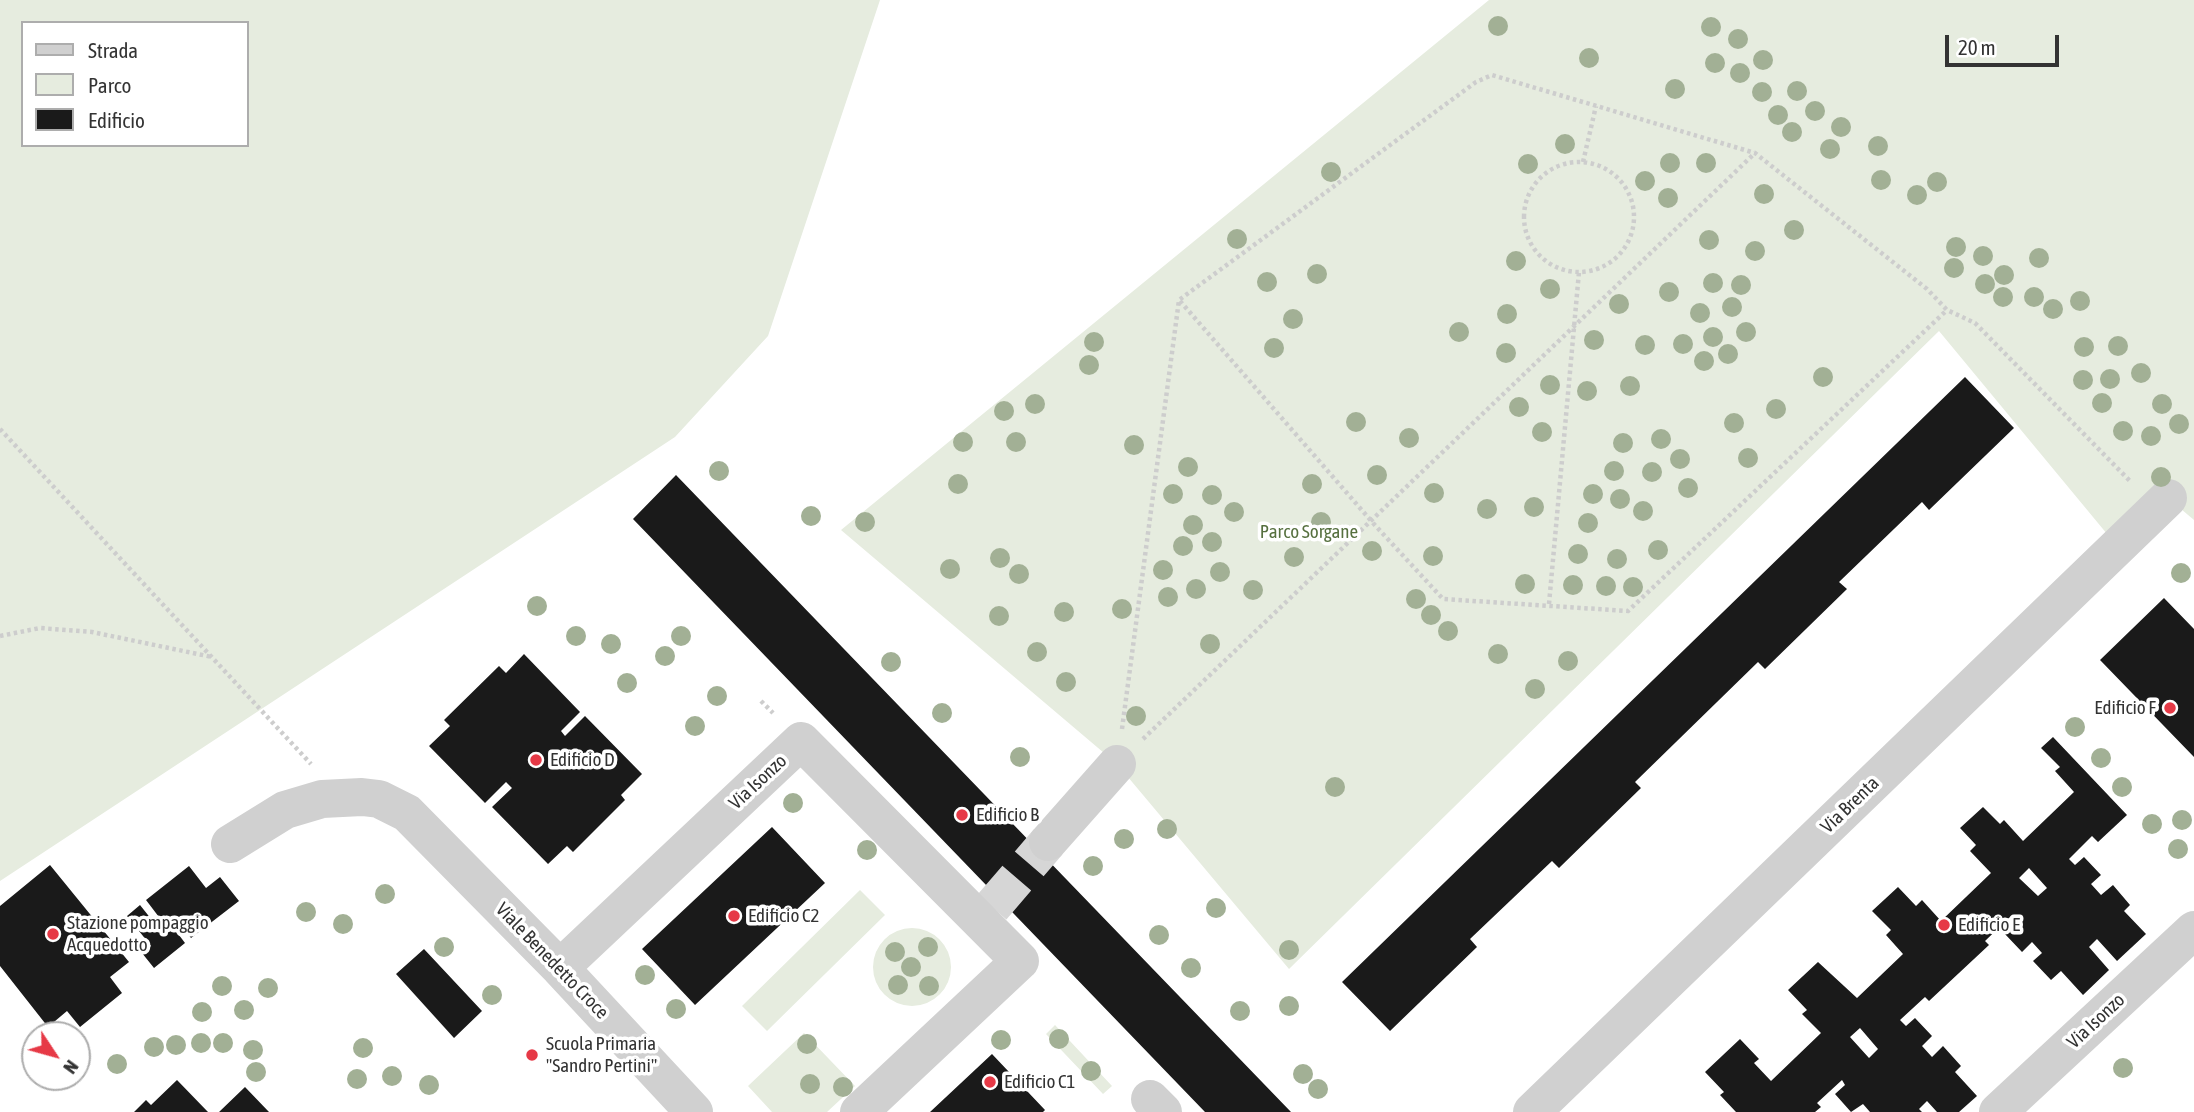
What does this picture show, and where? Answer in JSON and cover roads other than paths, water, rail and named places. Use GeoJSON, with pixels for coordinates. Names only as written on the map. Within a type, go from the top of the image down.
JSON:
{"type":"FeatureCollection","features":[{"type":"Feature","properties":{"kind":"street","name":"Via Brenta"},"geometry":{"type":"LineString","coordinates":[[1532,1112],[2162,503]]}},
{"type":"Feature","properties":{"kind":"street","name":"Via Isonzo"},"geometry":{"type":"LineString","coordinates":[[560,968],[801,741],[1020,961],[859,1112]]}},
{"type":"Feature","properties":{"kind":"street"},"geometry":{"type":"LineString","coordinates":[[1048,842],[1117,764]]}},
{"type":"Feature","properties":{"kind":"street","name":"Viale Benedetto Croce"},"geometry":{"type":"LineString","coordinates":[[230,844],[285,810],[343,797],[379,799],[407,813],[560,968],[694,1112]]}},
{"type":"Feature","properties":{"kind":"street","name":"Via Isonzo"},"geometry":{"type":"LineString","coordinates":[[1998,1112],[2194,929]]}},
{"type":"Feature","properties":{"kind":"tunnel"},"geometry":{"type":"LineString","coordinates":[[992,907],[1048,842]]}},
{"type":"Feature","properties":{"kind":"place","name":"Edificio F"},"geometry":{"type":"Point","coordinates":[2170,708]}},
{"type":"Feature","properties":{"kind":"place","name":"Edificio D"},"geometry":{"type":"Point","coordinates":[536,760]}},
{"type":"Feature","properties":{"kind":"place","name":"Edificio B"},"geometry":{"type":"Point","coordinates":[962,815]}},
{"type":"Feature","properties":{"kind":"place","name":"Edificio C2"},"geometry":{"type":"Point","coordinates":[734,916]}},
{"type":"Feature","properties":{"kind":"place","name":"Edificio E"},"geometry":{"type":"Point","coordinates":[1944,925]}},
{"type":"Feature","properties":{"kind":"place","name":"Stazione pompaggio Acquedotto"},"geometry":{"type":"Point","coordinates":[53,934]}},
{"type":"Feature","properties":{"kind":"place","name":"Scuola Primaria \"Sandro Pertini\""},"geometry":{"type":"Point","coordinates":[532,1055]}},
{"type":"Feature","properties":{"kind":"place","name":"Edificio C1"},"geometry":{"type":"Point","coordinates":[990,1082]}},
{"type":"Feature","properties":{"kind":"park label","name":"Parco Sorgane"},"geometry":{"type":"Point","coordinates":[1309,532]}}]}
